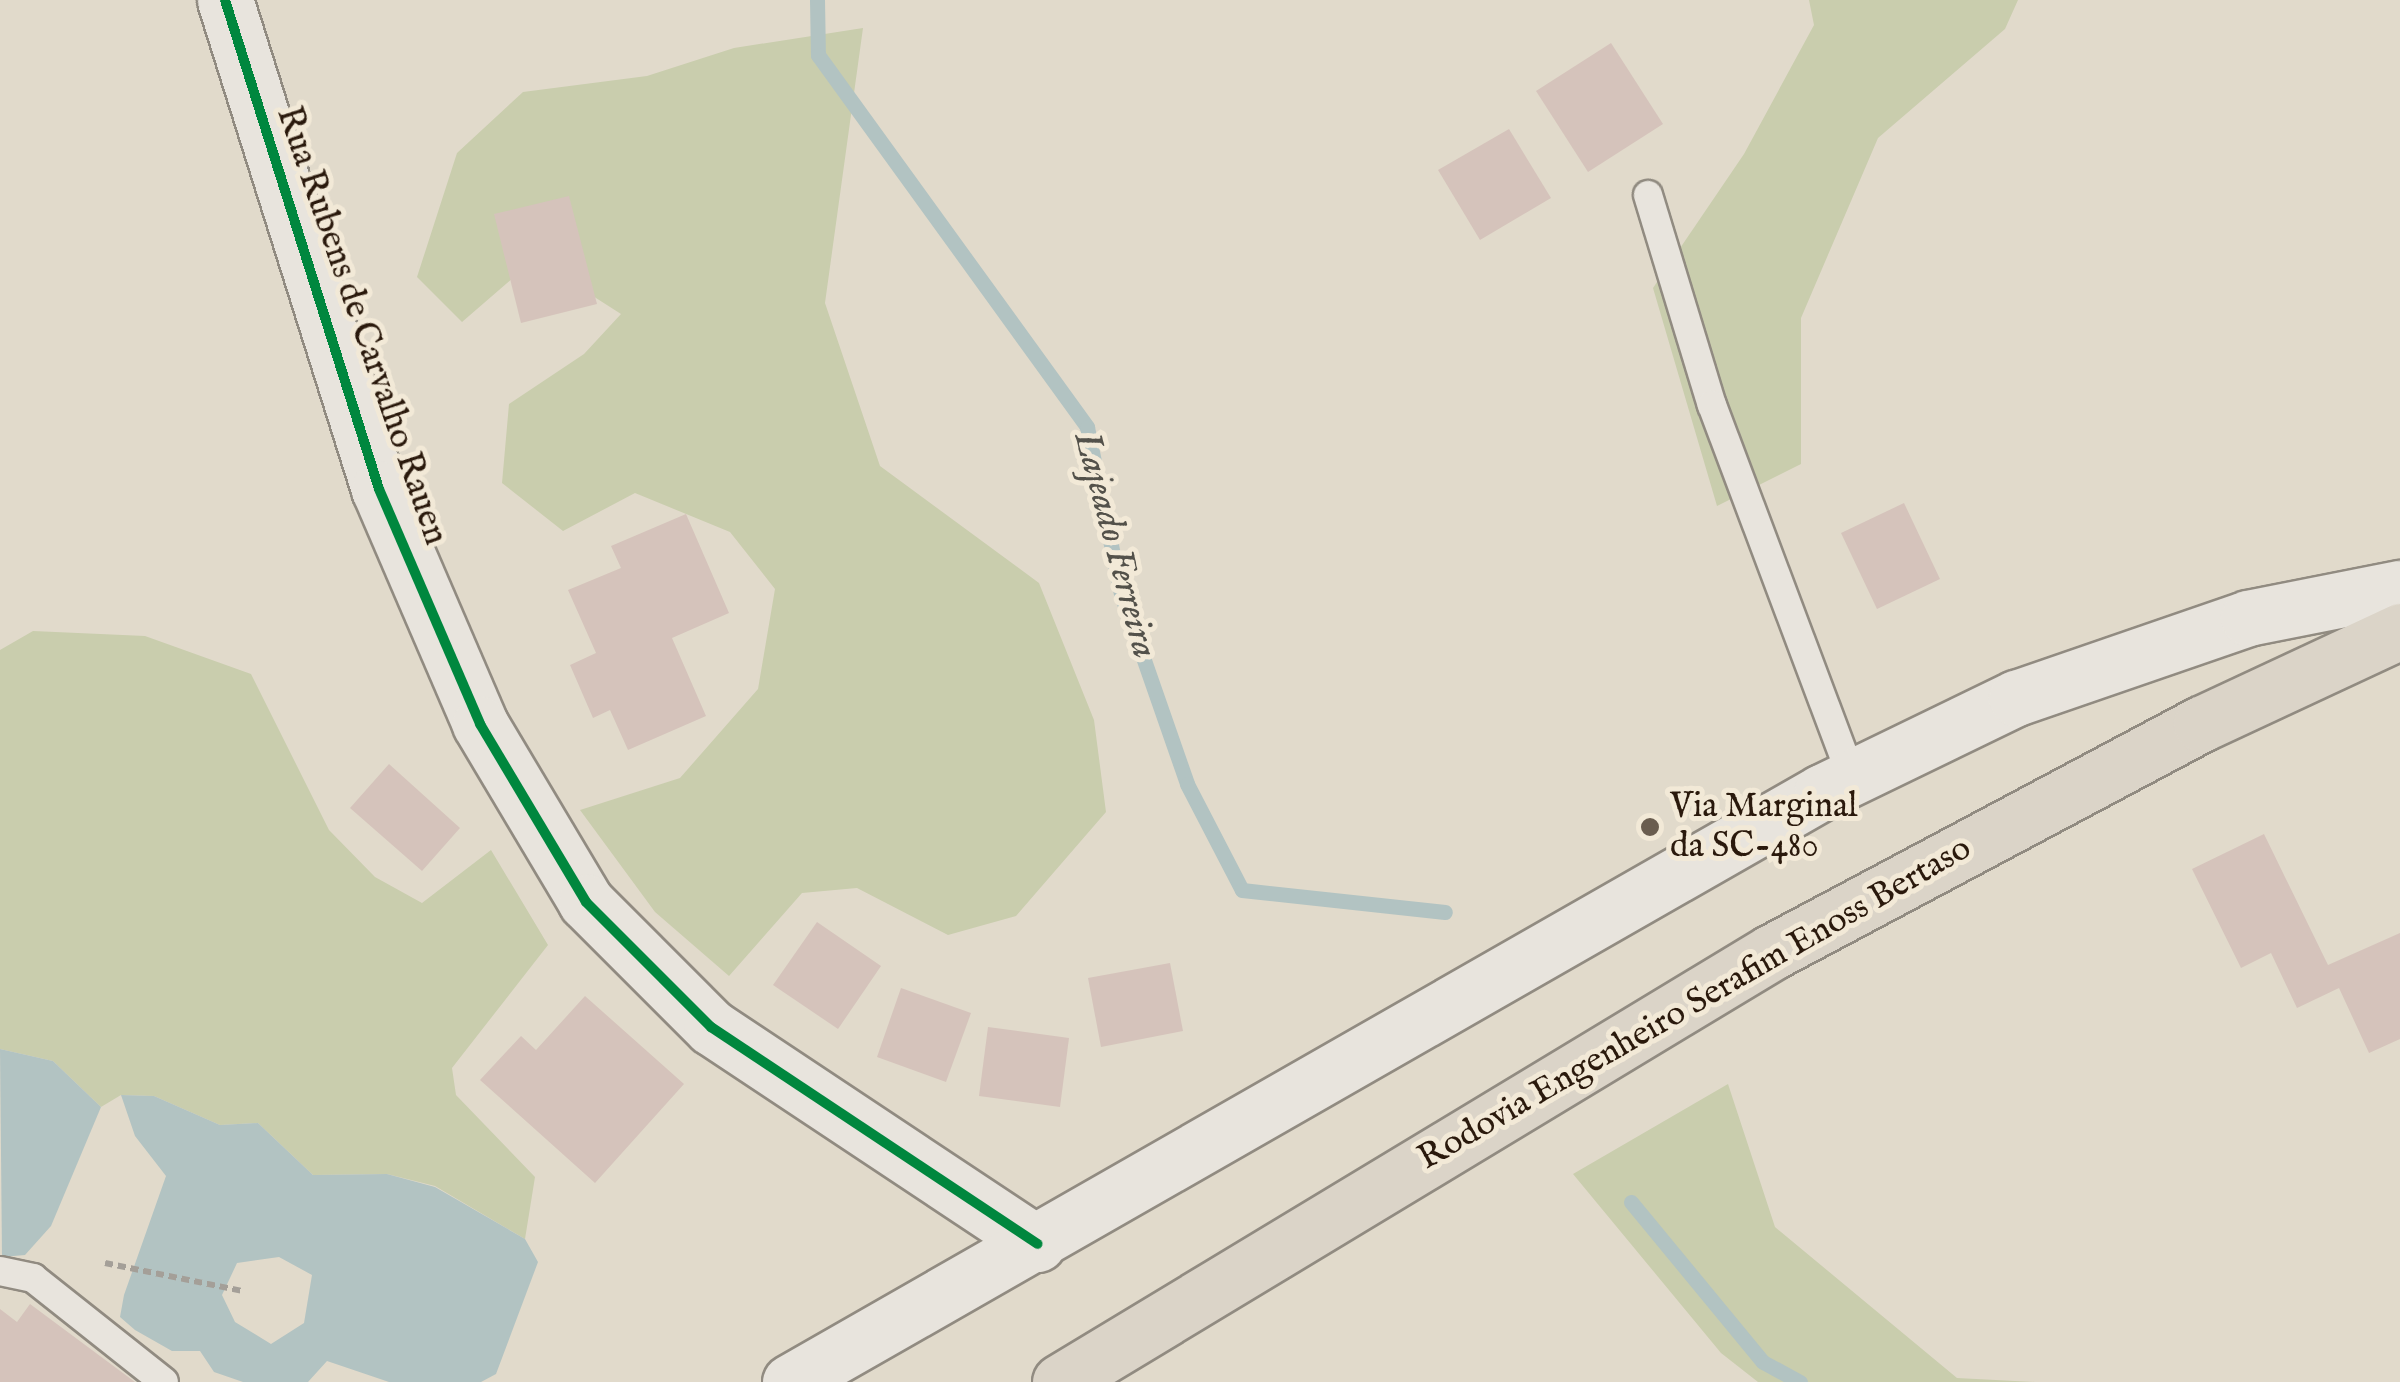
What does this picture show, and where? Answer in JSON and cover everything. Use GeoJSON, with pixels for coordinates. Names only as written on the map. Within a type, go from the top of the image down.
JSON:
{"type":"FeatureCollection","features":[{"type":"Feature","properties":{"kind":"highway","name":"Rodovia Engenheiro Serafim Enoss Bertaso"},"geometry":{"type":"LineString","coordinates":[[1060,1382],[1772,952],[2201,724],[2374,655],[2400,631]]}},
{"type":"Feature","properties":{"kind":"main road","name":"Rua Rubens de Carvalho Rauen"},"geometry":{"type":"LineString","coordinates":[[226,0],[379,489],[480,724],[586,902],[711,1027],[1037,1244]]}},
{"type":"Feature","properties":{"kind":"main road"},"geometry":{"type":"LineString","coordinates":[[790,1382],[1852,777],[2034,692],[2248,618],[2400,588]]}},
{"type":"Feature","properties":{"kind":"lane"},"geometry":{"type":"LineString","coordinates":[[1648,195],[1712,405],[1852,777]]}},
{"type":"Feature","properties":{"kind":"lane"},"geometry":{"type":"LineString","coordinates":[[0,1272],[33,1278],[164,1382]]}},
{"type":"Feature","properties":{"kind":"path"},"geometry":{"type":"LineString","coordinates":[[105,1263],[243,1291]]}},
{"type":"Feature","properties":{"kind":"green space"},"geometry":{"type":"Polygon","coordinates":[[[1809,0],[2018,0],[2005,29],[1878,138],[1801,318],[1801,464],[1717,506],[1653,288],[1744,154],[1814,25],[1809,0]]]}},
{"type":"Feature","properties":{"kind":"green space"},"geometry":{"type":"Polygon","coordinates":[[[863,28],[825,303],[880,466],[1039,583],[1094,720],[1106,812],[1016,916],[948,935],[857,888],[802,893],[729,976],[655,912],[580,810],[680,778],[758,689],[775,589],[730,532],[635,493],[563,531],[502,483],[509,404],[584,354],[621,314],[535,259],[462,322],[417,277],[457,153],[523,92],[647,76],[734,48],[863,28]]]}},
{"type":"Feature","properties":{"kind":"green space"},"geometry":{"type":"Polygon","coordinates":[[[33,631],[145,636],[251,674],[329,830],[375,877],[422,903],[491,850],[548,945],[452,1068],[456,1095],[535,1177],[525,1239],[435,1186],[387,1174],[313,1175],[258,1123],[220,1125],[154,1096],[121,1095],[101,1107],[53,1061],[0,1049],[0,650],[33,631]]]}},
{"type":"Feature","properties":{"kind":"green space"},"geometry":{"type":"Polygon","coordinates":[[[1728,1084],[1775,1227],[1957,1378],[2035,1382],[1758,1382],[1721,1353],[1573,1174],[1728,1084]]]}},
{"type":"Feature","properties":{"kind":"shaded area"},"geometry":{"type":"Polygon","coordinates":[[[0,1049],[53,1061],[101,1107],[51,1226],[25,1255],[2,1257],[0,1049]]]}},
{"type":"Feature","properties":{"kind":"shaded area"},"geometry":{"type":"Polygon","coordinates":[[[121,1095],[154,1096],[220,1125],[258,1123],[313,1175],[387,1174],[435,1187],[525,1239],[538,1262],[496,1374],[481,1382],[389,1382],[327,1361],[308,1382],[243,1382],[214,1372],[200,1351],[172,1351],[135,1330],[120,1317],[124,1295],[166,1176],[135,1136],[121,1095]],[[279,1257],[237,1263],[222,1295],[235,1322],[271,1344],[304,1323],[312,1275],[279,1257]]]}},
{"type":"Feature","properties":{"kind":"building"},"geometry":{"type":"Polygon","coordinates":[[[1611,43],[1663,124],[1588,172],[1536,91],[1611,43]]]}},
{"type":"Feature","properties":{"kind":"building"},"geometry":{"type":"Polygon","coordinates":[[[1509,129],[1551,198],[1480,240],[1438,170],[1509,129]]]}},
{"type":"Feature","properties":{"kind":"building"},"geometry":{"type":"Polygon","coordinates":[[[569,196],[597,304],[521,323],[494,214],[569,196]]]}},
{"type":"Feature","properties":{"kind":"building"},"geometry":{"type":"Polygon","coordinates":[[[1904,503],[1940,579],[1877,609],[1841,533],[1904,503]]]}},
{"type":"Feature","properties":{"kind":"building"},"geometry":{"type":"Polygon","coordinates":[[[686,514],[729,613],[672,638],[706,716],[628,750],[610,710],[593,718],[570,665],[596,653],[568,590],[621,568],[611,546],[686,514]]]}},
{"type":"Feature","properties":{"kind":"building"},"geometry":{"type":"Polygon","coordinates":[[[389,764],[460,828],[422,871],[350,808],[389,764]]]}},
{"type":"Feature","properties":{"kind":"building"},"geometry":{"type":"Polygon","coordinates":[[[2264,834],[2328,965],[2400,933],[2400,1039],[2369,1053],[2339,988],[2297,1008],[2271,953],[2241,968],[2192,869],[2264,834]]]}},
{"type":"Feature","properties":{"kind":"building"},"geometry":{"type":"Polygon","coordinates":[[[817,922],[881,966],[838,1029],[773,985],[817,922]]]}},
{"type":"Feature","properties":{"kind":"building"},"geometry":{"type":"Polygon","coordinates":[[[1170,963],[1183,1031],[1101,1047],[1088,978],[1170,963]]]}},
{"type":"Feature","properties":{"kind":"building"},"geometry":{"type":"Polygon","coordinates":[[[901,988],[971,1013],[946,1082],[877,1057],[901,988]]]}},
{"type":"Feature","properties":{"kind":"building"},"geometry":{"type":"Polygon","coordinates":[[[585,996],[684,1084],[595,1183],[480,1080],[521,1036],[536,1050],[585,996]]]}},
{"type":"Feature","properties":{"kind":"building"},"geometry":{"type":"Polygon","coordinates":[[[988,1027],[1069,1038],[1060,1107],[979,1096],[988,1027]]]}},
{"type":"Feature","properties":{"kind":"building"},"geometry":{"type":"Polygon","coordinates":[[[30,1304],[135,1382],[0,1382],[0,1309],[17,1322],[30,1304]]]}},
{"type":"Feature","properties":{"kind":"waterway","name":"Lajeado Ferreira"},"geometry":{"type":"LineString","coordinates":[[817,0],[818,55],[1087,427],[1121,594],[1187,784],[1242,890],[1445,912]]}},
{"type":"Feature","properties":{"kind":"waterway","name":"Lajeado Ferreira"},"geometry":{"type":"LineString","coordinates":[[1631,1202],[1763,1362],[1800,1382]]}},
{"type":"Feature","properties":{"kind":"cycle path"},"geometry":{"type":"LineString","coordinates":[[225,0],[379,489],[480,724],[586,902],[711,1027],[1037,1244]]}},
{"type":"Feature","properties":{"kind":"place","name":"Via Marginal da SC-480"},"geometry":{"type":"Point","coordinates":[1650,827]}}]}
